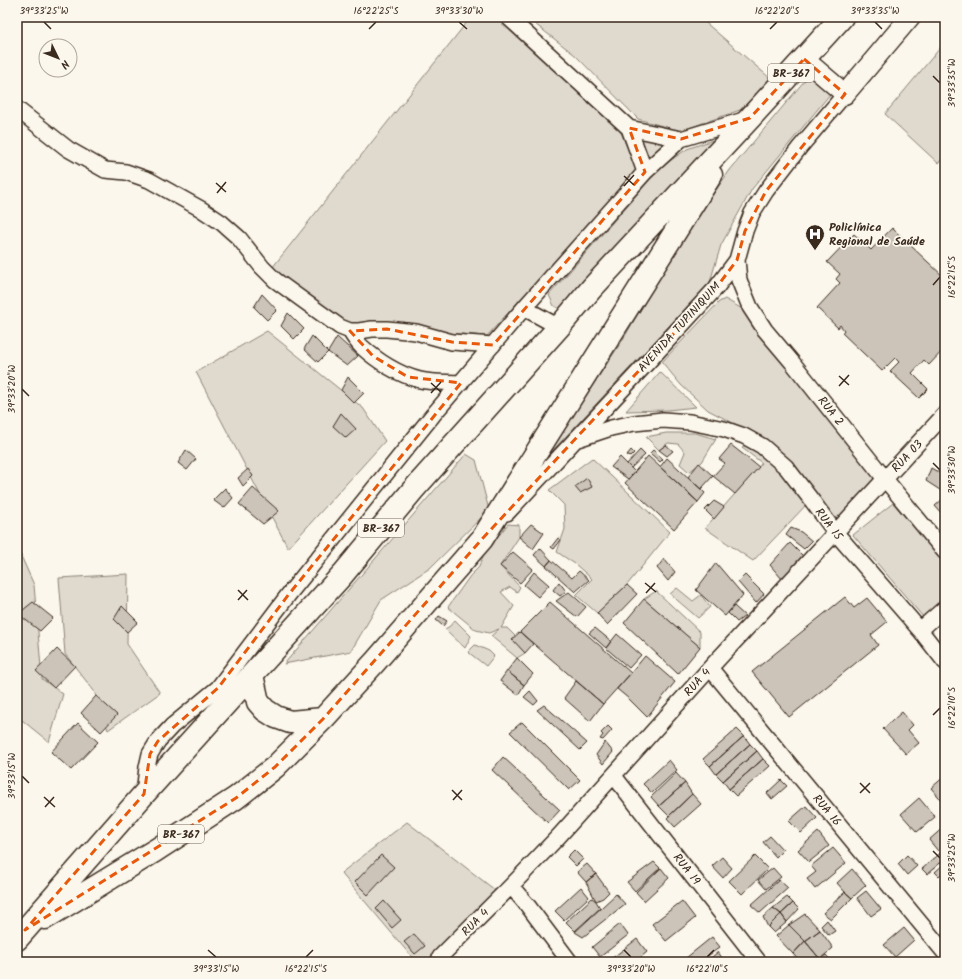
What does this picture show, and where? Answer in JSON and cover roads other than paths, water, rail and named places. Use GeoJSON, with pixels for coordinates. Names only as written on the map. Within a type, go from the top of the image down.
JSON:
{"type":"FeatureCollection","features":[{"type":"Feature","properties":{"kind":"main road","name":"BR-367"},"geometry":{"type":"LineString","coordinates":[[21,935],[144,794],[343,574],[413,490],[592,288],[842,17]]}},
{"type":"Feature","properties":{"kind":"main road","name":"BR-367"},"geometry":{"type":"LineString","coordinates":[[21,935],[236,798],[275,767],[323,719],[375,662],[482,539],[745,123]]}},
{"type":"Feature","properties":{"kind":"main road"},"geometry":{"type":"LineString","coordinates":[[252,675],[258,702],[265,710],[276,717],[290,722],[323,719]]}},
{"type":"Feature","properties":{"kind":"street"},"geometry":{"type":"LineString","coordinates":[[508,17],[629,128],[645,172]]}},
{"type":"Feature","properties":{"kind":"street"},"geometry":{"type":"LineString","coordinates":[[804,59],[845,94],[910,17]]}},
{"type":"Feature","properties":{"kind":"street","name":"AVENIDA TUPINIQUIM"},"geometry":{"type":"LineString","coordinates":[[482,539],[577,439],[716,288],[737,260],[752,213],[766,191],[800,147],[845,94]]}},
{"type":"Feature","properties":{"kind":"street"},"geometry":{"type":"LineString","coordinates":[[17,109],[68,149],[105,170],[126,172],[149,180],[201,209],[222,223],[239,238],[262,267],[275,280],[340,327],[350,331],[387,328],[416,332],[452,342],[493,345]]}},
{"type":"Feature","properties":{"kind":"street"},"geometry":{"type":"LineString","coordinates":[[629,128],[681,139],[745,123]]}},
{"type":"Feature","properties":{"kind":"street"},"geometry":{"type":"LineString","coordinates":[[144,794],[150,754],[158,741],[172,726],[218,688],[289,594],[395,462],[524,308],[645,172],[681,139]]}},
{"type":"Feature","properties":{"kind":"street","name":"RUA 2"},"geometry":{"type":"LineString","coordinates":[[737,260],[739,280],[750,307],[765,330],[945,552]]}},
{"type":"Feature","properties":{"kind":"street"},"geometry":{"type":"LineString","coordinates":[[524,308],[559,327]]}},
{"type":"Feature","properties":{"kind":"street"},"geometry":{"type":"LineString","coordinates":[[350,331],[360,345],[373,356],[389,367],[408,377],[437,382],[461,383]]}},
{"type":"Feature","properties":{"kind":"street","name":"RUA 03"},"geometry":{"type":"LineString","coordinates":[[885,479],[945,414]]}},
{"type":"Feature","properties":{"kind":"street","name":"RUA 15"},"geometry":{"type":"LineString","coordinates":[[577,439],[611,428],[634,423],[663,420],[690,422],[712,426],[744,436],[762,446],[786,467],[834,532],[920,630],[945,662]]}},
{"type":"Feature","properties":{"kind":"street","name":"RUA 4"},"geometry":{"type":"LineString","coordinates":[[440,957],[559,836],[834,532],[885,479]]}},
{"type":"Feature","properties":{"kind":"street"},"geometry":{"type":"LineString","coordinates":[[920,630],[945,608]]}},
{"type":"Feature","properties":{"kind":"street","name":"RUA 16"},"geometry":{"type":"LineString","coordinates":[[710,668],[945,953]]}},
{"type":"Feature","properties":{"kind":"street","name":"RUA 19"},"geometry":{"type":"LineString","coordinates":[[614,776],[759,962]]}},
{"type":"Feature","properties":{"kind":"street"},"geometry":{"type":"LineString","coordinates":[[511,886],[570,962]]}},
{"type":"Feature","properties":{"kind":"place","name":"Policlínica Regional de Saúde"},"geometry":{"type":"Point","coordinates":[815,251]}}]}
